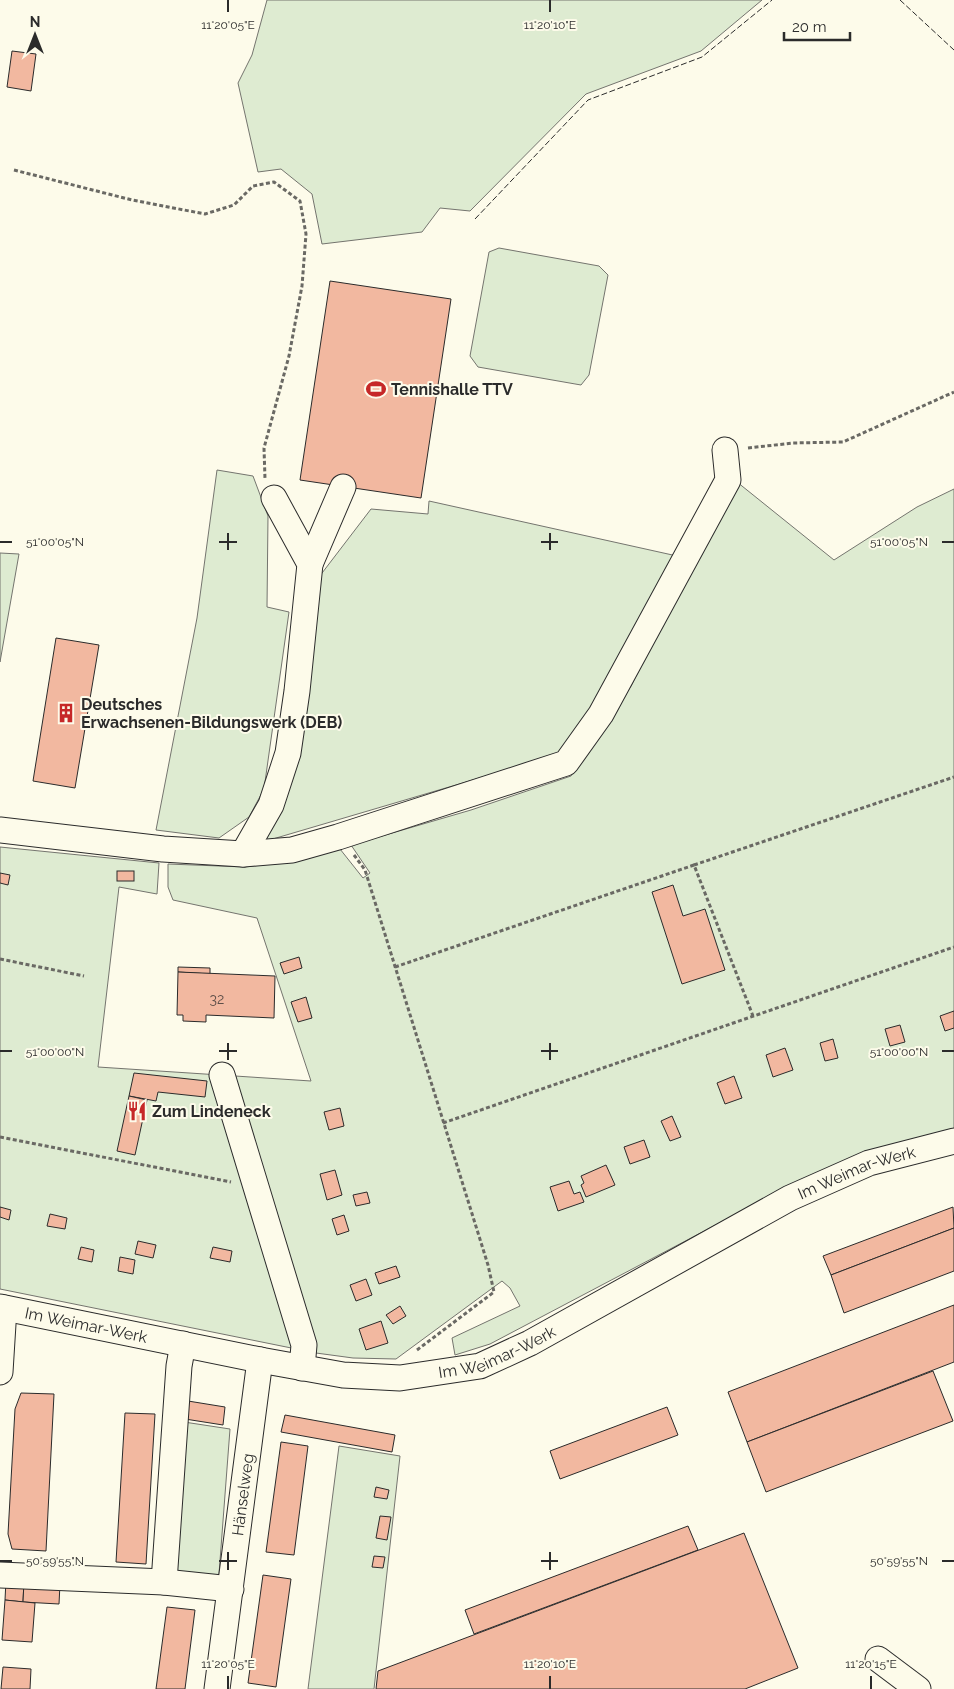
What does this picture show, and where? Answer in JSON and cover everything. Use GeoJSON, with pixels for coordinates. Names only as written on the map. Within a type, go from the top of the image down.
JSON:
{"type":"FeatureCollection","features":[{"type":"Feature","properties":{"kind":"street"},"geometry":{"type":"LineString","coordinates":[[0,830],[163,849],[243,854],[292,850],[338,837],[566,763],[601,714],[728,480],[725,450]]}},
{"type":"Feature","properties":{"kind":"street"},"geometry":{"type":"LineString","coordinates":[[243,854],[271,805],[288,753],[298,691],[310,564],[343,486]]}},
{"type":"Feature","properties":{"kind":"street"},"geometry":{"type":"LineString","coordinates":[[274,498],[310,564]]}},
{"type":"Feature","properties":{"kind":"street"},"geometry":{"type":"LineString","coordinates":[[222,1075],[254,1187],[304,1345],[302,1368]]}},
{"type":"Feature","properties":{"kind":"street","name":"Im Weimar-Werk"},"geometry":{"type":"LineString","coordinates":[[2,1308],[183,1344],[259,1371],[302,1368],[343,1375],[400,1378],[480,1366],[530,1343],[790,1198],[869,1163],[954,1141]]}},
{"type":"Feature","properties":{"kind":"street"},"geometry":{"type":"LineString","coordinates":[[0,1372],[2,1308]]}},
{"type":"Feature","properties":{"kind":"street"},"geometry":{"type":"LineString","coordinates":[[164,1582],[179,1366],[183,1344]]}},
{"type":"Feature","properties":{"kind":"street","name":"Hänselweg"},"geometry":{"type":"LineString","coordinates":[[218,1689],[259,1371]]}},
{"type":"Feature","properties":{"kind":"street"},"geometry":{"type":"LineString","coordinates":[[0,1575],[164,1582],[231,1589]]}},
{"type":"Feature","properties":{"kind":"street"},"geometry":{"type":"LineString","coordinates":[[878,1659],[918,1689]]}},
{"type":"Feature","properties":{"kind":"path"},"geometry":{"type":"LineString","coordinates":[[14,170],[132,200],[205,214],[234,205],[253,186],[274,182],[300,201],[306,234],[302,286],[289,356],[264,448],[264,476],[274,498]]}},
{"type":"Feature","properties":{"kind":"path"},"geometry":{"type":"LineString","coordinates":[[725,450],[793,443],[843,442],[954,392]]}},
{"type":"Feature","properties":{"kind":"path"},"geometry":{"type":"LineString","coordinates":[[395,967],[954,776]]}},
{"type":"Feature","properties":{"kind":"path"},"geometry":{"type":"LineString","coordinates":[[338,837],[365,870],[488,1265],[494,1292],[410,1356],[400,1378]]}},
{"type":"Feature","properties":{"kind":"path"},"geometry":{"type":"LineString","coordinates":[[694,865],[753,1016]]}},
{"type":"Feature","properties":{"kind":"path"},"geometry":{"type":"LineString","coordinates":[[443,1123],[954,947]]}},
{"type":"Feature","properties":{"kind":"path"},"geometry":{"type":"LineString","coordinates":[[0,959],[84,976]]}},
{"type":"Feature","properties":{"kind":"path"},"geometry":{"type":"LineString","coordinates":[[0,1137],[254,1187]]}},
{"type":"Feature","properties":{"kind":"green space"},"geometry":{"type":"Polygon","coordinates":[[[267,0],[762,0],[701,51],[586,94],[470,211],[440,208],[422,232],[322,244],[312,194],[281,169],[258,172],[238,83],[252,55],[267,0]]]}},
{"type":"Feature","properties":{"kind":"green space"},"geometry":{"type":"Polygon","coordinates":[[[499,248],[599,266],[608,275],[589,375],[581,385],[478,367],[470,356],[489,252],[499,248]]]}},
{"type":"Feature","properties":{"kind":"green space"},"geometry":{"type":"Polygon","coordinates":[[[217,470],[253,476],[268,516],[267,607],[289,612],[264,789],[249,817],[219,838],[156,830],[197,618],[217,470]]]}},
{"type":"Feature","properties":{"kind":"green space"},"geometry":{"type":"Polygon","coordinates":[[[737,482],[834,560],[917,507],[954,489],[954,1130],[784,1189],[490,1344],[455,1355],[452,1338],[520,1306],[510,1288],[502,1281],[396,1359],[353,1358],[316,1353],[0,1289],[0,847],[159,863],[157,894],[119,887],[98,1067],[311,1081],[257,918],[173,900],[168,887],[168,864],[245,867],[270,864],[340,849],[363,878],[370,873],[351,845],[471,810],[571,776],[631,686],[691,563],[737,482]]]}},
{"type":"Feature","properties":{"kind":"green space"},"geometry":{"type":"Polygon","coordinates":[[[429,501],[677,556],[597,705],[561,754],[266,841],[264,834],[319,577],[371,509],[428,514],[429,501]]]}},
{"type":"Feature","properties":{"kind":"green space"},"geometry":{"type":"Polygon","coordinates":[[[0,553],[19,554],[0,662],[0,553]]]}},
{"type":"Feature","properties":{"kind":"green space"},"geometry":{"type":"Polygon","coordinates":[[[184,1422],[230,1429],[218,1587],[173,1582],[184,1422]]]}},
{"type":"Feature","properties":{"kind":"green space"},"geometry":{"type":"Polygon","coordinates":[[[339,1446],[400,1456],[374,1689],[308,1689],[339,1446]]]}},
{"type":"Feature","properties":{"kind":"building"},"geometry":{"type":"Polygon","coordinates":[[[12,51],[36,54],[31,91],[7,87],[12,51]]]}},
{"type":"Feature","properties":{"kind":"building","name":"Tennishalle TTV"},"geometry":{"type":"Polygon","coordinates":[[[330,281],[451,299],[421,498],[300,480],[330,281]]]}},
{"type":"Feature","properties":{"kind":"building","name":"Deutsches Erwachsenen-Bildungswerk (DEB)"},"geometry":{"type":"Polygon","coordinates":[[[56,638],[99,645],[75,788],[33,781],[56,638]]]}},
{"type":"Feature","properties":{"kind":"building"},"geometry":{"type":"Polygon","coordinates":[[[117,871],[134,871],[134,881],[117,881],[117,871]]]}},
{"type":"Feature","properties":{"kind":"building"},"geometry":{"type":"Polygon","coordinates":[[[0,873],[10,875],[8,885],[0,883],[0,873]]]}},
{"type":"Feature","properties":{"kind":"building"},"geometry":{"type":"Polygon","coordinates":[[[673,885],[683,916],[705,909],[725,970],[682,984],[652,892],[673,885]]]}},
{"type":"Feature","properties":{"kind":"building"},"geometry":{"type":"Polygon","coordinates":[[[299,957],[302,968],[284,974],[280,963],[299,957]]]}},
{"type":"Feature","properties":{"kind":"building"},"geometry":{"type":"Polygon","coordinates":[[[178,967],[210,968],[210,974],[178,972],[178,967]]]}},
{"type":"Feature","properties":{"kind":"building"},"geometry":{"type":"Polygon","coordinates":[[[178,972],[275,976],[274,1018],[206,1015],[206,1022],[183,1021],[183,1015],[177,1015],[178,972]]]}},
{"type":"Feature","properties":{"kind":"building"},"geometry":{"type":"Polygon","coordinates":[[[306,997],[312,1018],[298,1022],[291,1002],[306,997]]]}},
{"type":"Feature","properties":{"kind":"building"},"geometry":{"type":"Polygon","coordinates":[[[954,1011],[954,1028],[945,1031],[940,1016],[954,1011]]]}},
{"type":"Feature","properties":{"kind":"building"},"geometry":{"type":"Polygon","coordinates":[[[900,1025],[905,1042],[890,1046],[885,1029],[900,1025]]]}},
{"type":"Feature","properties":{"kind":"building"},"geometry":{"type":"Polygon","coordinates":[[[833,1039],[838,1058],[825,1061],[820,1043],[833,1039]]]}},
{"type":"Feature","properties":{"kind":"building"},"geometry":{"type":"Polygon","coordinates":[[[785,1048],[793,1070],[773,1077],[766,1055],[785,1048]]]}},
{"type":"Feature","properties":{"kind":"building"},"geometry":{"type":"Polygon","coordinates":[[[134,1073],[207,1081],[205,1097],[158,1092],[156,1101],[129,1096],[134,1073]]]}},
{"type":"Feature","properties":{"kind":"building"},"geometry":{"type":"Polygon","coordinates":[[[734,1076],[742,1098],[725,1104],[717,1083],[734,1076]]]}},
{"type":"Feature","properties":{"kind":"building"},"geometry":{"type":"Polygon","coordinates":[[[129,1096],[147,1100],[135,1155],[117,1151],[129,1096]]]}},
{"type":"Feature","properties":{"kind":"building"},"geometry":{"type":"Polygon","coordinates":[[[340,1108],[344,1126],[329,1130],[324,1112],[340,1108]]]}},
{"type":"Feature","properties":{"kind":"building"},"geometry":{"type":"Polygon","coordinates":[[[672,1116],[681,1137],[670,1141],[661,1121],[672,1116]]]}},
{"type":"Feature","properties":{"kind":"building"},"geometry":{"type":"Polygon","coordinates":[[[644,1140],[650,1157],[630,1164],[624,1147],[644,1140]]]}},
{"type":"Feature","properties":{"kind":"building"},"geometry":{"type":"Polygon","coordinates":[[[606,1165],[615,1185],[586,1197],[581,1185],[584,1183],[581,1176],[606,1165]]]}},
{"type":"Feature","properties":{"kind":"building"},"geometry":{"type":"Polygon","coordinates":[[[335,1170],[342,1195],[327,1200],[320,1174],[335,1170]]]}},
{"type":"Feature","properties":{"kind":"building"},"geometry":{"type":"Polygon","coordinates":[[[569,1181],[574,1194],[580,1192],[584,1202],[558,1211],[550,1187],[569,1181]]]}},
{"type":"Feature","properties":{"kind":"building"},"geometry":{"type":"Polygon","coordinates":[[[367,1192],[370,1203],[356,1206],[353,1195],[367,1192]]]}},
{"type":"Feature","properties":{"kind":"building"},"geometry":{"type":"Polygon","coordinates":[[[0,1207],[11,1210],[9,1220],[0,1217],[0,1207]]]}},
{"type":"Feature","properties":{"kind":"building"},"geometry":{"type":"Polygon","coordinates":[[[953,1207],[954,1228],[831,1275],[823,1256],[953,1207]]]}},
{"type":"Feature","properties":{"kind":"building"},"geometry":{"type":"Polygon","coordinates":[[[50,1214],[67,1218],[65,1229],[47,1226],[50,1214]]]}},
{"type":"Feature","properties":{"kind":"building"},"geometry":{"type":"Polygon","coordinates":[[[344,1215],[349,1231],[337,1235],[332,1219],[344,1215]]]}},
{"type":"Feature","properties":{"kind":"building"},"geometry":{"type":"Polygon","coordinates":[[[954,1228],[954,1271],[844,1313],[831,1275],[954,1228]]]}},
{"type":"Feature","properties":{"kind":"building"},"geometry":{"type":"Polygon","coordinates":[[[138,1241],[156,1245],[153,1258],[135,1254],[138,1241]]]}},
{"type":"Feature","properties":{"kind":"building"},"geometry":{"type":"Polygon","coordinates":[[[81,1247],[94,1250],[92,1262],[78,1259],[81,1247]]]}},
{"type":"Feature","properties":{"kind":"building"},"geometry":{"type":"Polygon","coordinates":[[[213,1247],[232,1251],[230,1262],[210,1258],[213,1247]]]}},
{"type":"Feature","properties":{"kind":"building"},"geometry":{"type":"Polygon","coordinates":[[[120,1257],[135,1260],[133,1274],[118,1271],[120,1257]]]}},
{"type":"Feature","properties":{"kind":"building"},"geometry":{"type":"Polygon","coordinates":[[[396,1266],[400,1277],[379,1284],[375,1273],[396,1266]]]}},
{"type":"Feature","properties":{"kind":"building"},"geometry":{"type":"Polygon","coordinates":[[[366,1279],[372,1295],[356,1301],[350,1285],[366,1279]]]}},
{"type":"Feature","properties":{"kind":"building"},"geometry":{"type":"Polygon","coordinates":[[[954,1305],[954,1362],[747,1442],[728,1392],[954,1305]]]}},
{"type":"Feature","properties":{"kind":"building"},"geometry":{"type":"Polygon","coordinates":[[[400,1306],[406,1316],[393,1324],[386,1315],[400,1306]]]}},
{"type":"Feature","properties":{"kind":"building"},"geometry":{"type":"Polygon","coordinates":[[[381,1321],[388,1343],[366,1350],[359,1329],[381,1321]]]}},
{"type":"Feature","properties":{"kind":"building"},"geometry":{"type":"Polygon","coordinates":[[[933,1371],[953,1421],[766,1492],[747,1442],[933,1371]]]}},
{"type":"Feature","properties":{"kind":"building"},"geometry":{"type":"Polygon","coordinates":[[[21,1393],[54,1394],[46,1551],[12,1549],[8,1534],[15,1409],[21,1393]]]}},
{"type":"Feature","properties":{"kind":"building"},"geometry":{"type":"Polygon","coordinates":[[[188,1401],[225,1407],[223,1425],[185,1419],[188,1401]]]}},
{"type":"Feature","properties":{"kind":"building"},"geometry":{"type":"Polygon","coordinates":[[[667,1407],[678,1435],[560,1479],[550,1451],[667,1407]]]}},
{"type":"Feature","properties":{"kind":"building"},"geometry":{"type":"Polygon","coordinates":[[[125,1413],[155,1414],[146,1564],[116,1562],[125,1413]]]}},
{"type":"Feature","properties":{"kind":"building"},"geometry":{"type":"Polygon","coordinates":[[[285,1415],[395,1435],[392,1452],[281,1432],[285,1415]]]}},
{"type":"Feature","properties":{"kind":"building"},"geometry":{"type":"Polygon","coordinates":[[[281,1442],[308,1446],[294,1555],[266,1552],[281,1442]]]}},
{"type":"Feature","properties":{"kind":"building"},"geometry":{"type":"Polygon","coordinates":[[[376,1487],[389,1490],[387,1499],[374,1497],[376,1487]]]}},
{"type":"Feature","properties":{"kind":"building"},"geometry":{"type":"Polygon","coordinates":[[[380,1516],[391,1517],[387,1540],[376,1538],[380,1516]]]}},
{"type":"Feature","properties":{"kind":"building"},"geometry":{"type":"Polygon","coordinates":[[[688,1526],[698,1550],[474,1634],[465,1610],[688,1526]]]}},
{"type":"Feature","properties":{"kind":"building"},"geometry":{"type":"Polygon","coordinates":[[[744,1533],[798,1668],[745,1689],[376,1689],[378,1671],[744,1533]]]}},
{"type":"Feature","properties":{"kind":"building"},"geometry":{"type":"Polygon","coordinates":[[[374,1556],[385,1557],[383,1568],[372,1567],[374,1556]]]}},
{"type":"Feature","properties":{"kind":"building"},"geometry":{"type":"Polygon","coordinates":[[[263,1575],[291,1579],[276,1687],[248,1683],[263,1575]]]}},
{"type":"Feature","properties":{"kind":"building"},"geometry":{"type":"Polygon","coordinates":[[[6,1580],[24,1581],[23,1602],[5,1600],[6,1580]]]}},
{"type":"Feature","properties":{"kind":"building"},"geometry":{"type":"Polygon","coordinates":[[[24,1581],[60,1584],[59,1604],[23,1602],[24,1581]]]}},
{"type":"Feature","properties":{"kind":"building"},"geometry":{"type":"Polygon","coordinates":[[[5,1600],[35,1603],[32,1642],[2,1640],[5,1600]]]}},
{"type":"Feature","properties":{"kind":"building"},"geometry":{"type":"Polygon","coordinates":[[[167,1607],[195,1610],[185,1689],[156,1689],[167,1607]]]}},
{"type":"Feature","properties":{"kind":"building"},"geometry":{"type":"Polygon","coordinates":[[[3,1667],[31,1669],[30,1689],[1,1689],[3,1667]]]}},
{"type":"Feature","properties":{"kind":"fence"},"geometry":{"type":"LineString","coordinates":[[475,219],[588,100],[702,57],[772,0]]}},
{"type":"Feature","properties":{"kind":"fence"},"geometry":{"type":"LineString","coordinates":[[900,0],[954,50]]}},
{"type":"Feature","properties":{"kind":"place","name":"Tennishalle TTV"},"geometry":{"type":"Point","coordinates":[376,389]}},
{"type":"Feature","properties":{"kind":"place","name":"Deutsches Erwachsenen-Bildungswerk (DEB)"},"geometry":{"type":"Point","coordinates":[66,713]}},
{"type":"Feature","properties":{"kind":"place","name":"Zum Lindeneck"},"geometry":{"type":"Point","coordinates":[137,1111]}}]}
